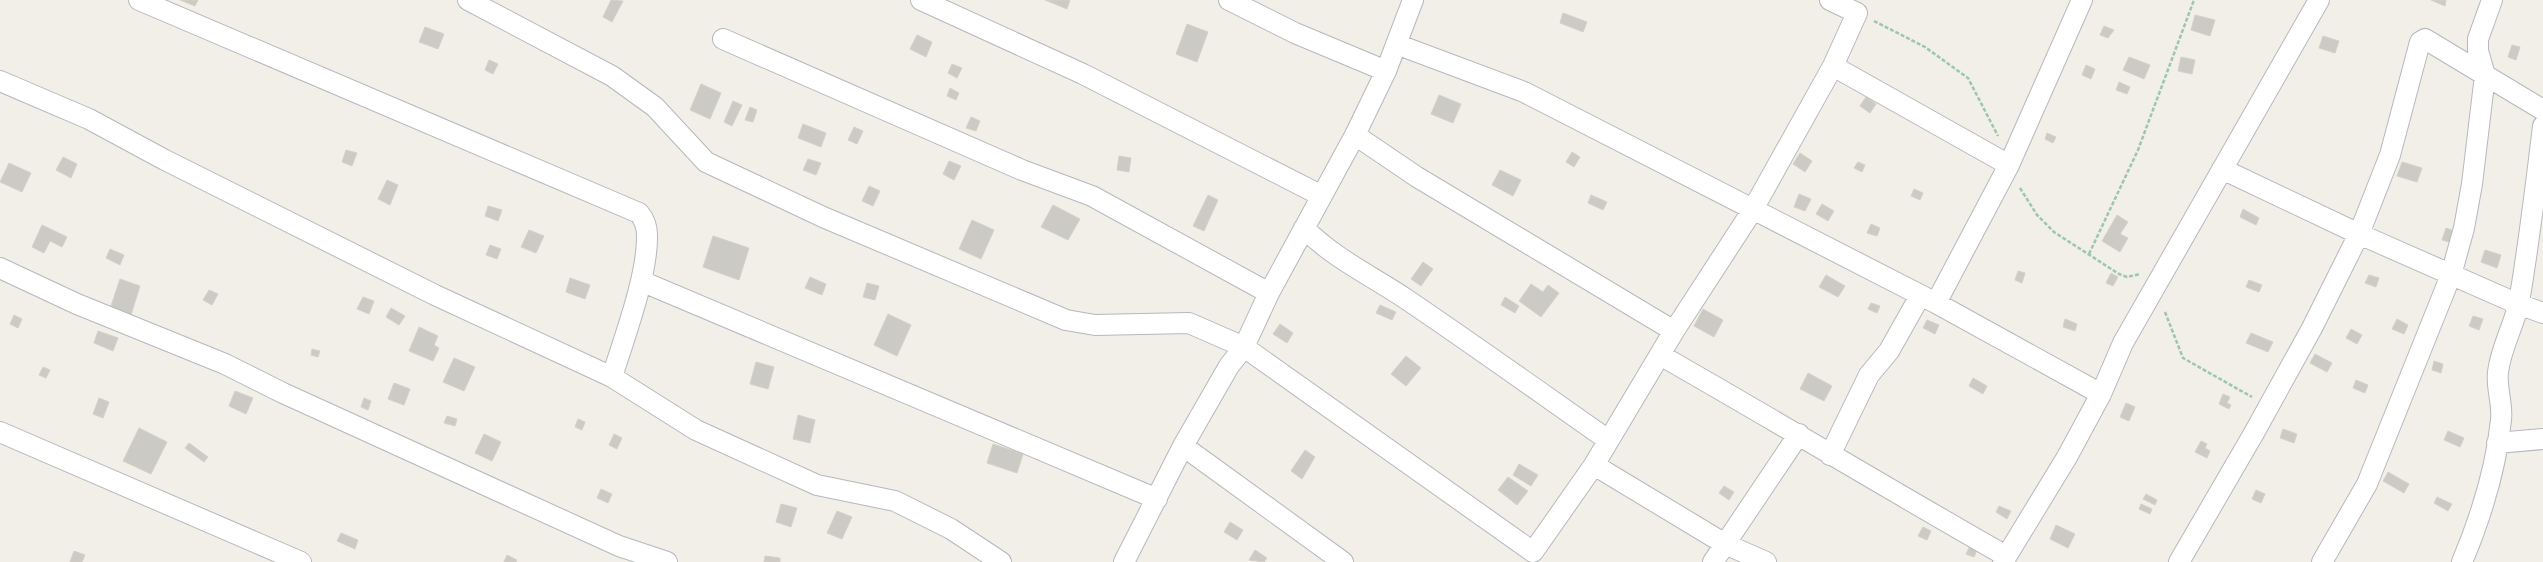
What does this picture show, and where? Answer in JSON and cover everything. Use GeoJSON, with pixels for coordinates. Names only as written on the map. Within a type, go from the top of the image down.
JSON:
{"type":"FeatureCollection","features":[{"type":"Feature","properties":{"kind":"street"},"geometry":{"type":"LineString","coordinates":[[139,0],[639,213],[645,220],[647,235],[641,281],[612,377]]}},
{"type":"Feature","properties":{"kind":"street"},"geometry":{"type":"LineString","coordinates":[[468,0],[612,76],[655,106],[706,162],[823,217],[1066,320],[1095,325],[1189,323],[1244,347],[1530,557],[1594,465],[1674,331],[1752,211],[1833,66],[1861,6],[1830,0]]}},
{"type":"Feature","properties":{"kind":"street"},"geometry":{"type":"LineString","coordinates":[[921,0],[1083,74],[1322,196]]}},
{"type":"Feature","properties":{"kind":"street"},"geometry":{"type":"LineString","coordinates":[[1228,0],[1295,33],[1386,71]]}},
{"type":"Feature","properties":{"kind":"street"},"geometry":{"type":"LineString","coordinates":[[1124,562],[1183,446],[1229,366],[1244,347],[1269,294],[1356,135],[1386,71],[1413,0]]}},
{"type":"Feature","properties":{"kind":"street"},"geometry":{"type":"LineString","coordinates":[[1830,455],[1869,375],[1928,299],[2009,165],[2082,0]]}},
{"type":"Feature","properties":{"kind":"street"},"geometry":{"type":"LineString","coordinates":[[1660,355],[1799,434],[1830,455],[2005,559],[2067,457],[2101,394],[2123,343],[2222,169],[2271,88],[2319,0]]}},
{"type":"Feature","properties":{"kind":"street"},"geometry":{"type":"LineString","coordinates":[[2322,562],[2367,484],[2451,275],[2464,228],[2472,184],[2485,75],[2478,51],[2478,39],[2492,0]]}},
{"type":"Feature","properties":{"kind":"street"},"geometry":{"type":"LineString","coordinates":[[723,39],[1022,170],[1092,196],[1269,294]]}},
{"type":"Feature","properties":{"kind":"street"},"geometry":{"type":"LineString","coordinates":[[2179,562],[2269,407],[2359,234],[2390,155],[2420,42],[2425,39],[2543,110]]}},
{"type":"Feature","properties":{"kind":"street"},"geometry":{"type":"LineString","coordinates":[[1396,44],[1524,92],[1752,211],[1928,299],[2101,394]]}},
{"type":"Feature","properties":{"kind":"street"},"geometry":{"type":"LineString","coordinates":[[1833,66],[2009,165]]}},
{"type":"Feature","properties":{"kind":"street"},"geometry":{"type":"LineString","coordinates":[[0,81],[89,119],[172,164],[435,295],[612,377],[696,430],[817,485],[895,501],[951,530],[1001,562]]}},
{"type":"Feature","properties":{"kind":"street"},"geometry":{"type":"LineString","coordinates":[[2462,562],[2483,504],[2497,443],[2502,411],[2498,388],[2498,372],[2502,349],[2518,304],[2543,126]]}},
{"type":"Feature","properties":{"kind":"street"},"geometry":{"type":"LineString","coordinates":[[1356,135],[1417,177],[1674,331]]}},
{"type":"Feature","properties":{"kind":"street"},"geometry":{"type":"LineString","coordinates":[[2222,169],[2359,234],[2518,304],[2543,313]]}},
{"type":"Feature","properties":{"kind":"street"},"geometry":{"type":"LineString","coordinates":[[1304,228],[1334,253],[1420,309],[1608,440]]}},
{"type":"Feature","properties":{"kind":"street"},"geometry":{"type":"LineString","coordinates":[[0,268],[77,304],[226,364],[283,393],[619,546],[667,562]]}},
{"type":"Feature","properties":{"kind":"street"},"geometry":{"type":"LineString","coordinates":[[641,281],[1157,499]]}},
{"type":"Feature","properties":{"kind":"street"},"geometry":{"type":"LineString","coordinates":[[0,432],[301,562]]}},
{"type":"Feature","properties":{"kind":"street"},"geometry":{"type":"LineString","coordinates":[[1713,562],[1799,434]]}},
{"type":"Feature","properties":{"kind":"street"},"geometry":{"type":"LineString","coordinates":[[2497,443],[2543,439]]}},
{"type":"Feature","properties":{"kind":"street"},"geometry":{"type":"LineString","coordinates":[[1183,446],[1343,562]]}},
{"type":"Feature","properties":{"kind":"street"},"geometry":{"type":"LineString","coordinates":[[1594,465],[1725,544],[1766,562]]}},
{"type":"Feature","properties":{"kind":"path"},"geometry":{"type":"LineString","coordinates":[[2089,254],[2138,150],[2194,0]]}},
{"type":"Feature","properties":{"kind":"path"},"geometry":{"type":"LineString","coordinates":[[2155,287],[2183,358],[2269,407]]}},
{"type":"Feature","properties":{"kind":"building"},"geometry":{"type":"Polygon","coordinates":[[[180,0],[198,0],[195,6],[180,0]]]}},
{"type":"Feature","properties":{"kind":"building"},"geometry":{"type":"Polygon","coordinates":[[[611,0],[623,1],[612,22],[603,17],[611,0]]]}},
{"type":"Feature","properties":{"kind":"building"},"geometry":{"type":"Polygon","coordinates":[[[1045,0],[1070,0],[1067,9],[1045,0]]]}},
{"type":"Feature","properties":{"kind":"building"},"geometry":{"type":"Polygon","coordinates":[[[2431,0],[2446,0],[2445,6],[2431,0]]]}},
{"type":"Feature","properties":{"kind":"building"},"geometry":{"type":"Polygon","coordinates":[[[1563,13],[1587,22],[1583,32],[1560,23],[1563,13]]]}},
{"type":"Feature","properties":{"kind":"building"},"geometry":{"type":"Polygon","coordinates":[[[2195,15],[2215,20],[2210,36],[2191,30],[2195,15]]]}},
{"type":"Feature","properties":{"kind":"building"},"geometry":{"type":"Polygon","coordinates":[[[1187,24],[1208,32],[1197,62],[1176,54],[1187,24]]]}},
{"type":"Feature","properties":{"kind":"building"},"geometry":{"type":"Polygon","coordinates":[[[2104,26],[2114,30],[2108,38],[2100,35],[2104,26]]]}},
{"type":"Feature","properties":{"kind":"building"},"geometry":{"type":"Polygon","coordinates":[[[425,27],[444,34],[438,49],[419,42],[425,27]]]}},
{"type":"Feature","properties":{"kind":"building"},"geometry":{"type":"Polygon","coordinates":[[[917,35],[932,42],[926,57],[910,49],[917,35]]]}},
{"type":"Feature","properties":{"kind":"building"},"geometry":{"type":"Polygon","coordinates":[[[2323,36],[2339,41],[2335,53],[2319,48],[2323,36]]]}},
{"type":"Feature","properties":{"kind":"building"},"geometry":{"type":"Polygon","coordinates":[[[2512,45],[2520,47],[2516,60],[2508,57],[2512,45]]]}},
{"type":"Feature","properties":{"kind":"building"},"geometry":{"type":"Polygon","coordinates":[[[2129,57],[2150,65],[2144,79],[2123,70],[2129,57]]]}},
{"type":"Feature","properties":{"kind":"building"},"geometry":{"type":"Polygon","coordinates":[[[2181,57],[2195,60],[2192,74],[2178,71],[2181,57]]]}},
{"type":"Feature","properties":{"kind":"building"},"geometry":{"type":"Polygon","coordinates":[[[489,60],[498,64],[493,74],[485,70],[489,60]]]}},
{"type":"Feature","properties":{"kind":"building"},"geometry":{"type":"Polygon","coordinates":[[[952,64],[962,68],[957,78],[948,73],[952,64]]]}},
{"type":"Feature","properties":{"kind":"building"},"geometry":{"type":"Polygon","coordinates":[[[2086,65],[2095,69],[2091,79],[2082,75],[2086,65]]]}},
{"type":"Feature","properties":{"kind":"building"},"geometry":{"type":"Polygon","coordinates":[[[2119,82],[2130,87],[2127,94],[2116,90],[2119,82]]]}},
{"type":"Feature","properties":{"kind":"building"},"geometry":{"type":"Polygon","coordinates":[[[701,84],[721,93],[710,119],[690,110],[701,84]]]}},
{"type":"Feature","properties":{"kind":"building"},"geometry":{"type":"Polygon","coordinates":[[[950,88],[959,93],[956,100],[947,96],[950,88]]]}},
{"type":"Feature","properties":{"kind":"building"},"geometry":{"type":"Polygon","coordinates":[[[1439,95],[1461,104],[1453,123],[1431,114],[1439,95]]]}},
{"type":"Feature","properties":{"kind":"building"},"geometry":{"type":"Polygon","coordinates":[[[1866,97],[1876,104],[1870,113],[1860,106],[1866,97]]]}},
{"type":"Feature","properties":{"kind":"building"},"geometry":{"type":"Polygon","coordinates":[[[733,101],[742,105],[732,126],[724,122],[733,101]]]}},
{"type":"Feature","properties":{"kind":"building"},"geometry":{"type":"Polygon","coordinates":[[[750,107],[757,110],[753,122],[745,120],[750,107]]]}},
{"type":"Feature","properties":{"kind":"building"},"geometry":{"type":"Polygon","coordinates":[[[971,117],[980,121],[976,131],[966,128],[971,117]]]}},
{"type":"Feature","properties":{"kind":"building"},"geometry":{"type":"Polygon","coordinates":[[[803,124],[826,133],[821,147],[798,138],[803,124]]]}},
{"type":"Feature","properties":{"kind":"building"},"geometry":{"type":"Polygon","coordinates":[[[854,127],[863,131],[857,144],[848,140],[854,127]]]}},
{"type":"Feature","properties":{"kind":"building"},"geometry":{"type":"Polygon","coordinates":[[[2047,133],[2056,137],[2053,143],[2045,139],[2047,133]]]}},
{"type":"Feature","properties":{"kind":"building"},"geometry":{"type":"Polygon","coordinates":[[[346,150],[357,153],[352,166],[342,162],[346,150]]]}},
{"type":"Feature","properties":{"kind":"building"},"geometry":{"type":"Polygon","coordinates":[[[1572,152],[1580,157],[1574,167],[1566,162],[1572,152]]]}},
{"type":"Feature","properties":{"kind":"building"},"geometry":{"type":"Polygon","coordinates":[[[1800,153],[1812,161],[1805,172],[1793,164],[1800,153]]]}},
{"type":"Feature","properties":{"kind":"building"},"geometry":{"type":"Polygon","coordinates":[[[1119,156],[1131,158],[1129,172],[1117,170],[1119,156]]]}},
{"type":"Feature","properties":{"kind":"building"},"geometry":{"type":"Polygon","coordinates":[[[63,157],[77,164],[71,178],[56,170],[63,157]]]}},
{"type":"Feature","properties":{"kind":"building"},"geometry":{"type":"Polygon","coordinates":[[[808,159],[821,163],[816,175],[803,170],[808,159]]]}},
{"type":"Feature","properties":{"kind":"building"},"geometry":{"type":"Polygon","coordinates":[[[949,161],[961,166],[954,180],[943,174],[949,161]]]}},
{"type":"Feature","properties":{"kind":"building"},"geometry":{"type":"Polygon","coordinates":[[[1858,162],[1865,165],[1862,172],[1854,168],[1858,162]]]}},
{"type":"Feature","properties":{"kind":"building"},"geometry":{"type":"Polygon","coordinates":[[[2402,162],[2422,168],[2417,182],[2397,176],[2402,162]]]}},
{"type":"Feature","properties":{"kind":"building"},"geometry":{"type":"Polygon","coordinates":[[[9,163],[31,173],[22,192],[0,182],[9,163]]]}},
{"type":"Feature","properties":{"kind":"building"},"geometry":{"type":"Polygon","coordinates":[[[1500,170],[1521,180],[1513,196],[1492,185],[1500,170]]]}},
{"type":"Feature","properties":{"kind":"building"},"geometry":{"type":"Polygon","coordinates":[[[387,180],[398,185],[390,205],[378,199],[387,180]]]}},
{"type":"Feature","properties":{"kind":"building"},"geometry":{"type":"Polygon","coordinates":[[[869,186],[880,191],[873,206],[862,201],[869,186]]]}},
{"type":"Feature","properties":{"kind":"building"},"geometry":{"type":"Polygon","coordinates":[[[1914,189],[1923,193],[1920,200],[1911,196],[1914,189]]]}},
{"type":"Feature","properties":{"kind":"building"},"geometry":{"type":"Polygon","coordinates":[[[1799,194],[1811,199],[1805,211],[1794,207],[1799,194]]]}},
{"type":"Feature","properties":{"kind":"building"},"geometry":{"type":"Polygon","coordinates":[[[1208,195],[1218,200],[1204,231],[1193,226],[1208,195]]]}},
{"type":"Feature","properties":{"kind":"building"},"geometry":{"type":"Polygon","coordinates":[[[1591,195],[1607,202],[1603,210],[1588,203],[1591,195]]]}},
{"type":"Feature","properties":{"kind":"building"},"geometry":{"type":"Polygon","coordinates":[[[1822,204],[1834,211],[1828,221],[1816,214],[1822,204]]]}},
{"type":"Feature","properties":{"kind":"building"},"geometry":{"type":"Polygon","coordinates":[[[1053,205],[1080,219],[1068,240],[1041,227],[1053,205]]]}},
{"type":"Feature","properties":{"kind":"building"},"geometry":{"type":"Polygon","coordinates":[[[488,206],[502,210],[498,221],[485,216],[488,206]]]}},
{"type":"Feature","properties":{"kind":"building"},"geometry":{"type":"Polygon","coordinates":[[[2243,209],[2259,218],[2256,225],[2240,217],[2243,209]]]}},
{"type":"Feature","properties":{"kind":"building"},"geometry":{"type":"Polygon","coordinates":[[[2117,215],[2128,222],[2120,234],[2128,238],[2120,252],[2102,241],[2117,215]]]}},
{"type":"Feature","properties":{"kind":"building"},"geometry":{"type":"Polygon","coordinates":[[[972,220],[994,230],[981,259],[959,249],[972,220]]]}},
{"type":"Feature","properties":{"kind":"building"},"geometry":{"type":"Polygon","coordinates":[[[1871,224],[1880,228],[1877,236],[1867,233],[1871,224]]]}},
{"type":"Feature","properties":{"kind":"building"},"geometry":{"type":"Polygon","coordinates":[[[42,225],[67,237],[62,247],[50,241],[44,253],[32,247],[42,225]]]}},
{"type":"Feature","properties":{"kind":"building"},"geometry":{"type":"Polygon","coordinates":[[[2446,228],[2460,233],[2456,244],[2442,240],[2446,228]]]}},
{"type":"Feature","properties":{"kind":"building"},"geometry":{"type":"Polygon","coordinates":[[[529,230],[544,236],[536,253],[521,247],[529,230]]]}},
{"type":"Feature","properties":{"kind":"building"},"geometry":{"type":"Polygon","coordinates":[[[713,236],[749,248],[739,280],[703,267],[713,236]]]}},
{"type":"Feature","properties":{"kind":"building"},"geometry":{"type":"Polygon","coordinates":[[[490,245],[501,249],[497,259],[486,255],[490,245]]]}},
{"type":"Feature","properties":{"kind":"building"},"geometry":{"type":"Polygon","coordinates":[[[110,249],[124,255],[120,265],[106,258],[110,249]]]}},
{"type":"Feature","properties":{"kind":"building"},"geometry":{"type":"Polygon","coordinates":[[[2485,250],[2501,255],[2497,268],[2481,262],[2485,250]]]}},
{"type":"Feature","properties":{"kind":"building"},"geometry":{"type":"Polygon","coordinates":[[[1423,262],[1433,269],[1421,286],[1411,279],[1423,262]]]}},
{"type":"Feature","properties":{"kind":"building"},"geometry":{"type":"Polygon","coordinates":[[[2018,271],[2025,273],[2022,283],[2015,280],[2018,271]]]}},
{"type":"Feature","properties":{"kind":"building"},"geometry":{"type":"Polygon","coordinates":[[[2111,273],[2118,277],[2113,286],[2106,283],[2111,273]]]}},
{"type":"Feature","properties":{"kind":"building"},"geometry":{"type":"Polygon","coordinates":[[[1826,275],[1845,286],[1838,297],[1819,287],[1826,275]]]}},
{"type":"Feature","properties":{"kind":"building"},"geometry":{"type":"Polygon","coordinates":[[[2369,275],[2379,278],[2376,287],[2365,283],[2369,275]]]}},
{"type":"Feature","properties":{"kind":"building"},"geometry":{"type":"Polygon","coordinates":[[[810,277],[826,284],[822,295],[805,288],[810,277]]]}},
{"type":"Feature","properties":{"kind":"building"},"geometry":{"type":"Polygon","coordinates":[[[570,278],[590,285],[585,299],[566,292],[570,278]]]}},
{"type":"Feature","properties":{"kind":"building"},"geometry":{"type":"Polygon","coordinates":[[[120,279],[140,286],[131,315],[110,309],[120,279]]]}},
{"type":"Feature","properties":{"kind":"building"},"geometry":{"type":"Polygon","coordinates":[[[2249,280],[2262,285],[2259,292],[2246,287],[2249,280]]]}},
{"type":"Feature","properties":{"kind":"building"},"geometry":{"type":"Polygon","coordinates":[[[867,283],[879,286],[875,300],[863,297],[867,283]]]}},
{"type":"Feature","properties":{"kind":"building"},"geometry":{"type":"Polygon","coordinates":[[[1531,284],[1543,292],[1548,285],[1559,293],[1541,317],[1519,301],[1531,284]]]}},
{"type":"Feature","properties":{"kind":"building"},"geometry":{"type":"Polygon","coordinates":[[[209,290],[218,294],[212,305],[203,300],[209,290]]]}},
{"type":"Feature","properties":{"kind":"building"},"geometry":{"type":"Polygon","coordinates":[[[363,297],[374,301],[369,314],[357,309],[363,297]]]}},
{"type":"Feature","properties":{"kind":"building"},"geometry":{"type":"Polygon","coordinates":[[[1505,297],[1519,306],[1515,313],[1501,305],[1505,297]]]}},
{"type":"Feature","properties":{"kind":"building"},"geometry":{"type":"Polygon","coordinates":[[[1871,303],[1880,306],[1877,313],[1868,309],[1871,303]]]}},
{"type":"Feature","properties":{"kind":"building"},"geometry":{"type":"Polygon","coordinates":[[[1380,305],[1396,312],[1392,320],[1376,313],[1380,305]]]}},
{"type":"Feature","properties":{"kind":"building"},"geometry":{"type":"Polygon","coordinates":[[[391,308],[405,316],[399,325],[386,317],[391,308]]]}},
{"type":"Feature","properties":{"kind":"building"},"geometry":{"type":"Polygon","coordinates":[[[1703,309],[1723,320],[1714,337],[1694,326],[1703,309]]]}},
{"type":"Feature","properties":{"kind":"building"},"geometry":{"type":"Polygon","coordinates":[[[888,314],[911,325],[897,356],[874,345],[888,314]]]}},
{"type":"Feature","properties":{"kind":"building"},"geometry":{"type":"Polygon","coordinates":[[[14,315],[22,319],[18,328],[10,324],[14,315]]]}},
{"type":"Feature","properties":{"kind":"building"},"geometry":{"type":"Polygon","coordinates":[[[2473,316],[2483,319],[2479,330],[2469,326],[2473,316]]]}},
{"type":"Feature","properties":{"kind":"building"},"geometry":{"type":"Polygon","coordinates":[[[2065,319],[2077,324],[2075,331],[2063,327],[2065,319]]]}},
{"type":"Feature","properties":{"kind":"building"},"geometry":{"type":"Polygon","coordinates":[[[2397,319],[2408,325],[2404,334],[2392,329],[2397,319]]]}},
{"type":"Feature","properties":{"kind":"building"},"geometry":{"type":"Polygon","coordinates":[[[1927,320],[1939,325],[1935,334],[1923,328],[1927,320]]]}},
{"type":"Feature","properties":{"kind":"building"},"geometry":{"type":"Polygon","coordinates":[[[1280,324],[1293,333],[1287,343],[1273,334],[1280,324]]]}},
{"type":"Feature","properties":{"kind":"building"},"geometry":{"type":"Polygon","coordinates":[[[419,327],[438,336],[434,345],[439,348],[433,361],[409,351],[419,327]]]}},
{"type":"Feature","properties":{"kind":"building"},"geometry":{"type":"Polygon","coordinates":[[[2351,329],[2362,335],[2357,344],[2346,338],[2351,329]]]}},
{"type":"Feature","properties":{"kind":"building"},"geometry":{"type":"Polygon","coordinates":[[[98,331],[118,338],[113,351],[94,343],[98,331]]]}},
{"type":"Feature","properties":{"kind":"building"},"geometry":{"type":"Polygon","coordinates":[[[2251,333],[2273,342],[2268,352],[2246,343],[2251,333]]]}},
{"type":"Feature","properties":{"kind":"building"},"geometry":{"type":"Polygon","coordinates":[[[312,349],[320,351],[318,357],[311,355],[312,349]]]}},
{"type":"Feature","properties":{"kind":"building"},"geometry":{"type":"Polygon","coordinates":[[[2315,354],[2332,363],[2327,372],[2310,363],[2315,354]]]}},
{"type":"Feature","properties":{"kind":"building"},"geometry":{"type":"Polygon","coordinates":[[[1406,356],[1421,368],[1406,386],[1391,374],[1406,356]]]}},
{"type":"Feature","properties":{"kind":"building"},"geometry":{"type":"Polygon","coordinates":[[[454,358],[475,367],[464,391],[443,382],[454,358]]]}},
{"type":"Feature","properties":{"kind":"building"},"geometry":{"type":"Polygon","coordinates":[[[2434,361],[2443,364],[2441,373],[2432,370],[2434,361]]]}},
{"type":"Feature","properties":{"kind":"building"},"geometry":{"type":"Polygon","coordinates":[[[756,362],[774,367],[768,389],[750,384],[756,362]]]}},
{"type":"Feature","properties":{"kind":"building"},"geometry":{"type":"Polygon","coordinates":[[[43,367],[50,370],[46,378],[39,375],[43,367]]]}},
{"type":"Feature","properties":{"kind":"building"},"geometry":{"type":"Polygon","coordinates":[[[1808,373],[1832,386],[1824,401],[1800,389],[1808,373]]]}},
{"type":"Feature","properties":{"kind":"building"},"geometry":{"type":"Polygon","coordinates":[[[1973,378],[1987,386],[1983,394],[1969,386],[1973,378]]]}},
{"type":"Feature","properties":{"kind":"building"},"geometry":{"type":"Polygon","coordinates":[[[2356,380],[2368,385],[2365,393],[2353,388],[2356,380]]]}},
{"type":"Feature","properties":{"kind":"building"},"geometry":{"type":"Polygon","coordinates":[[[394,383],[410,389],[404,405],[388,399],[394,383]]]}},
{"type":"Feature","properties":{"kind":"building"},"geometry":{"type":"Polygon","coordinates":[[[235,391],[253,398],[246,414],[229,406],[235,391]]]}},
{"type":"Feature","properties":{"kind":"building"},"geometry":{"type":"Polygon","coordinates":[[[2223,394],[2230,397],[2227,403],[2231,405],[2229,409],[2219,404],[2223,394]]]}},
{"type":"Feature","properties":{"kind":"building"},"geometry":{"type":"Polygon","coordinates":[[[99,398],[109,402],[103,418],[93,414],[99,398]]]}},
{"type":"Feature","properties":{"kind":"building"},"geometry":{"type":"Polygon","coordinates":[[[364,398],[371,401],[368,410],[361,407],[364,398]]]}},
{"type":"Feature","properties":{"kind":"building"},"geometry":{"type":"Polygon","coordinates":[[[2126,403],[2135,407],[2129,421],[2120,417],[2126,403]]]}},
{"type":"Feature","properties":{"kind":"building"},"geometry":{"type":"Polygon","coordinates":[[[798,415],[815,420],[810,443],[793,439],[798,415]]]}},
{"type":"Feature","properties":{"kind":"building"},"geometry":{"type":"Polygon","coordinates":[[[447,416],[457,419],[455,426],[444,423],[447,416]]]}},
{"type":"Feature","properties":{"kind":"building"},"geometry":{"type":"Polygon","coordinates":[[[578,419],[585,422],[582,430],[575,427],[578,419]]]}},
{"type":"Feature","properties":{"kind":"building"},"geometry":{"type":"Polygon","coordinates":[[[139,428],[167,442],[151,474],[123,461],[139,428]]]}},
{"type":"Feature","properties":{"kind":"building"},"geometry":{"type":"Polygon","coordinates":[[[2283,429],[2297,434],[2294,443],[2280,438],[2283,429]]]}},
{"type":"Feature","properties":{"kind":"building"},"geometry":{"type":"Polygon","coordinates":[[[2448,431],[2464,438],[2460,447],[2444,440],[2448,431]]]}},
{"type":"Feature","properties":{"kind":"building"},"geometry":{"type":"Polygon","coordinates":[[[484,434],[501,442],[492,461],[475,453],[484,434]]]}},
{"type":"Feature","properties":{"kind":"building"},"geometry":{"type":"Polygon","coordinates":[[[614,434],[622,438],[617,449],[609,445],[614,434]]]}},
{"type":"Feature","properties":{"kind":"building"},"geometry":{"type":"Polygon","coordinates":[[[2201,441],[2207,444],[2205,448],[2210,451],[2207,458],[2195,452],[2201,441]]]}},
{"type":"Feature","properties":{"kind":"building"},"geometry":{"type":"Polygon","coordinates":[[[189,443],[208,457],[204,462],[185,448],[189,443]]]}},
{"type":"Feature","properties":{"kind":"building"},"geometry":{"type":"Polygon","coordinates":[[[993,444],[1023,454],[1017,473],[987,463],[993,444]]]}},
{"type":"Feature","properties":{"kind":"building"},"geometry":{"type":"Polygon","coordinates":[[[1305,450],[1315,457],[1302,479],[1291,471],[1305,450]]]}},
{"type":"Feature","properties":{"kind":"building"},"geometry":{"type":"Polygon","coordinates":[[[1519,464],[1538,475],[1531,486],[1513,475],[1519,464]]]}},
{"type":"Feature","properties":{"kind":"building"},"geometry":{"type":"Polygon","coordinates":[[[2388,472],[2409,484],[2404,493],[2383,481],[2388,472]]]}},
{"type":"Feature","properties":{"kind":"building"},"geometry":{"type":"Polygon","coordinates":[[[1508,477],[1528,491],[1517,505],[1498,490],[1508,477]]]}},
{"type":"Feature","properties":{"kind":"building"},"geometry":{"type":"Polygon","coordinates":[[[1724,486],[1734,492],[1729,500],[1719,493],[1724,486]]]}},
{"type":"Feature","properties":{"kind":"building"},"geometry":{"type":"Polygon","coordinates":[[[601,489],[612,494],[608,503],[597,498],[601,489]]]}},
{"type":"Feature","properties":{"kind":"building"},"geometry":{"type":"Polygon","coordinates":[[[2256,490],[2265,494],[2261,503],[2252,499],[2256,490]]]}},
{"type":"Feature","properties":{"kind":"building"},"geometry":{"type":"Polygon","coordinates":[[[2146,494],[2157,500],[2155,505],[2143,499],[2146,494]]]}},
{"type":"Feature","properties":{"kind":"building"},"geometry":{"type":"Polygon","coordinates":[[[2437,497],[2452,504],[2448,511],[2434,503],[2437,497]]]}},
{"type":"Feature","properties":{"kind":"building"},"geometry":{"type":"Polygon","coordinates":[[[781,504],[797,508],[791,527],[776,522],[781,504]]]}},
{"type":"Feature","properties":{"kind":"building"},"geometry":{"type":"Polygon","coordinates":[[[2141,504],[2152,509],[2150,514],[2139,509],[2141,504]]]}},
{"type":"Feature","properties":{"kind":"building"},"geometry":{"type":"Polygon","coordinates":[[[1999,506],[2011,511],[2007,519],[1996,512],[1999,506]]]}},
{"type":"Feature","properties":{"kind":"building"},"geometry":{"type":"Polygon","coordinates":[[[837,511],[852,517],[842,539],[827,533],[837,511]]]}},
{"type":"Feature","properties":{"kind":"building"},"geometry":{"type":"Polygon","coordinates":[[[1230,522],[1243,530],[1237,540],[1224,532],[1230,522]]]}},
{"type":"Feature","properties":{"kind":"building"},"geometry":{"type":"Polygon","coordinates":[[[2056,525],[2075,534],[2068,548],[2050,539],[2056,525]]]}},
{"type":"Feature","properties":{"kind":"building"},"geometry":{"type":"Polygon","coordinates":[[[1923,527],[1931,531],[1927,540],[1918,536],[1923,527]]]}},
{"type":"Feature","properties":{"kind":"building"},"geometry":{"type":"Polygon","coordinates":[[[341,533],[358,540],[355,549],[337,541],[341,533]]]}},
{"type":"Feature","properties":{"kind":"building"},"geometry":{"type":"Polygon","coordinates":[[[1970,546],[1977,550],[1974,557],[1966,554],[1970,546]]]}},
{"type":"Feature","properties":{"kind":"building"},"geometry":{"type":"Polygon","coordinates":[[[1255,550],[1267,558],[1264,562],[1249,560],[1255,550]]]}},
{"type":"Feature","properties":{"kind":"building"},"geometry":{"type":"Polygon","coordinates":[[[74,551],[85,555],[82,562],[70,562],[74,551]]]}},
{"type":"Feature","properties":{"kind":"building"},"geometry":{"type":"Polygon","coordinates":[[[507,555],[517,560],[516,562],[504,562],[507,555]]]}},
{"type":"Feature","properties":{"kind":"building"},"geometry":{"type":"Polygon","coordinates":[[[765,556],[780,558],[780,562],[764,562],[765,556]]]}}]}
